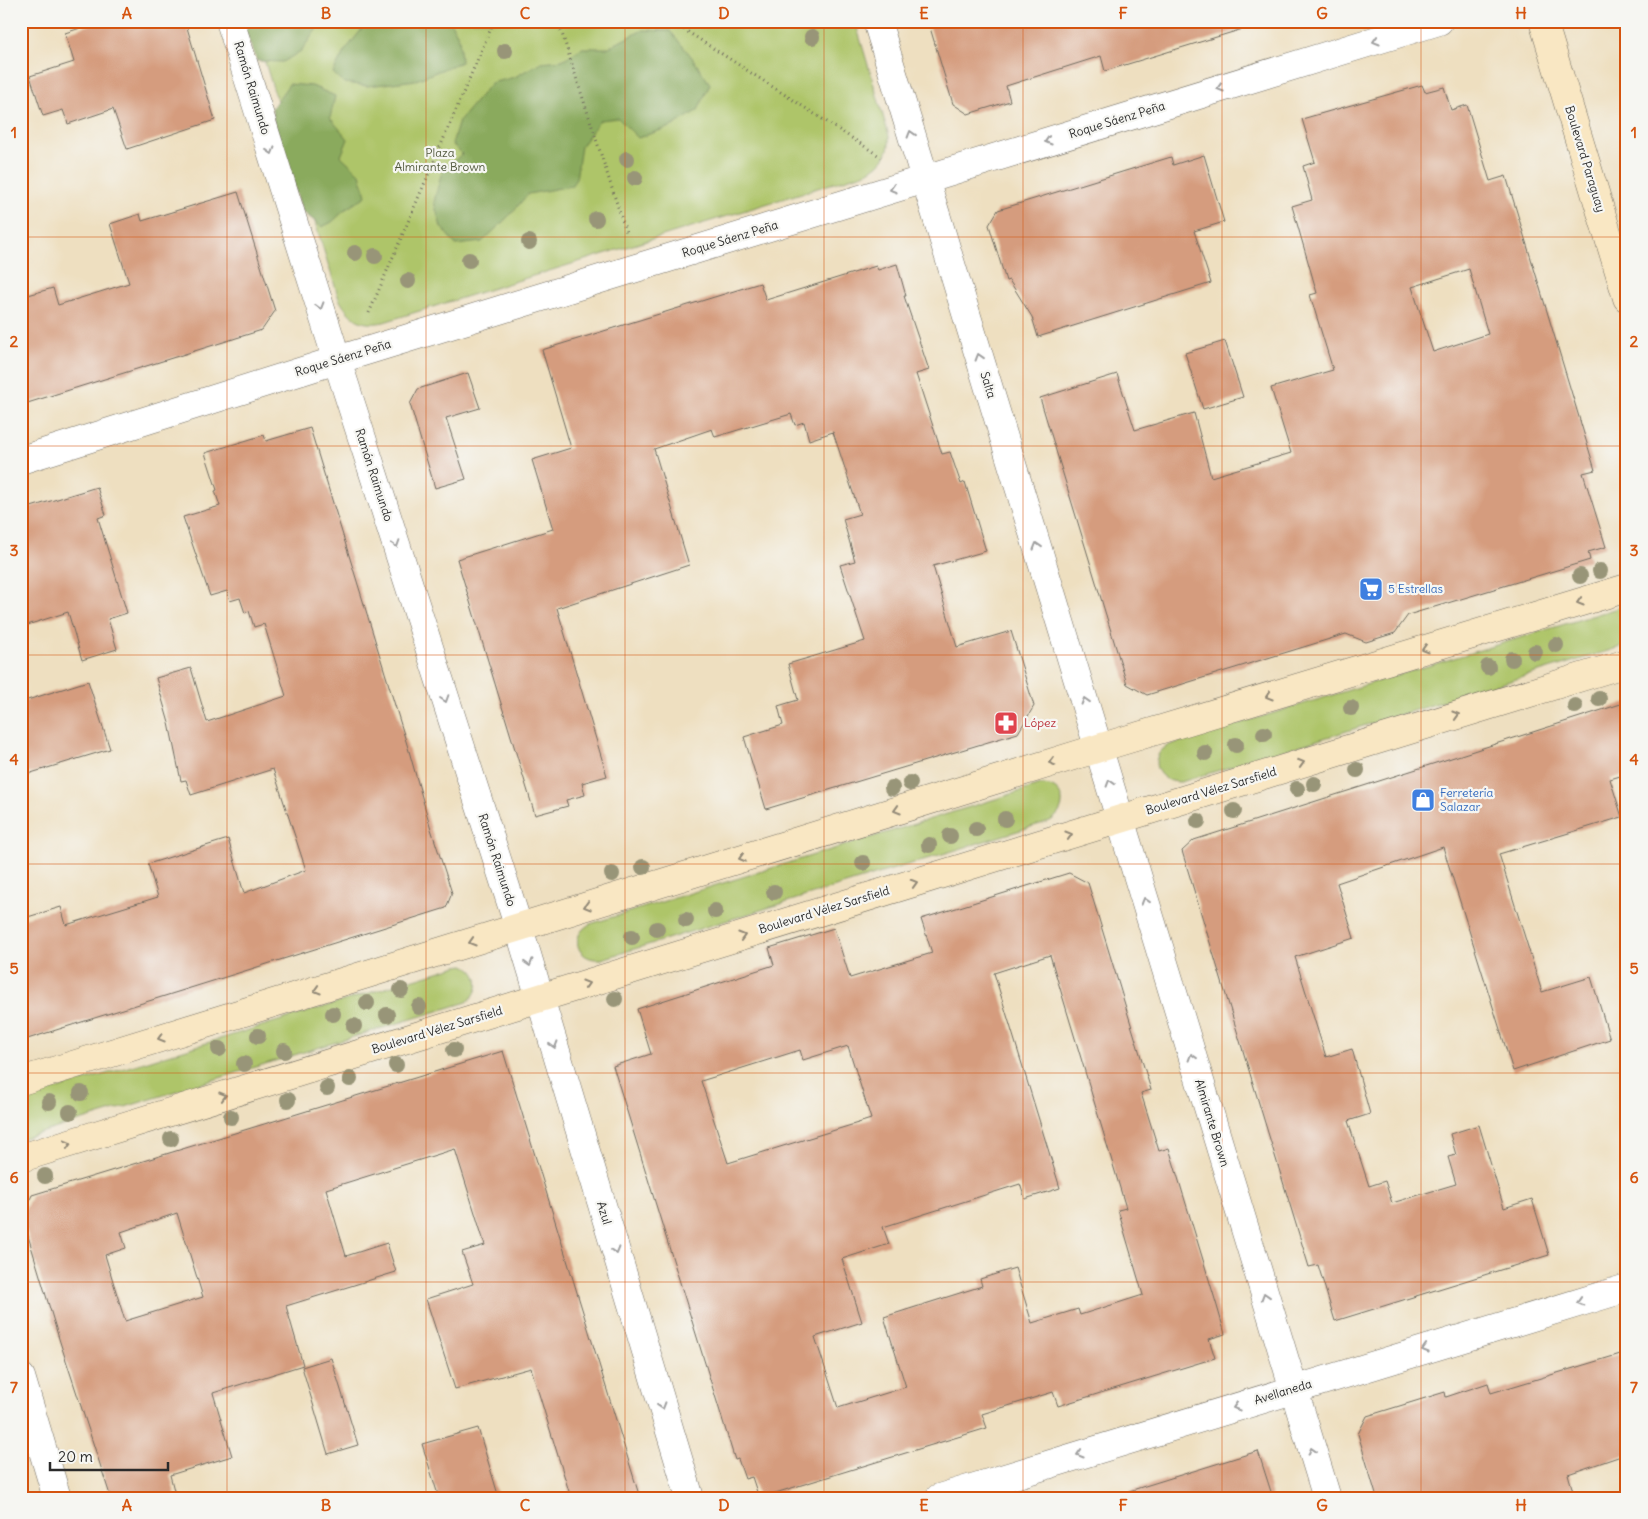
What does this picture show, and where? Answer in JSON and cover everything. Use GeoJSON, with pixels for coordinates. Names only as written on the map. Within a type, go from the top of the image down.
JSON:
{"type":"FeatureCollection","features":[{"type":"Feature","properties":{"kind":"main road","name":"Boulevard Paraguay"},"geometry":{"type":"LineString","coordinates":[[1543,21],[1627,298]]}},
{"type":"Feature","properties":{"kind":"main road"},"geometry":{"type":"LineString","coordinates":[[21,1081],[1099,748],[1627,588]]}},
{"type":"Feature","properties":{"kind":"main road","name":"Boulevard Vélez Sarsfield"},"geometry":{"type":"LineString","coordinates":[[21,1158],[1627,663]]}},
{"type":"Feature","properties":{"kind":"street","name":"Ramón Raimundo"},"geometry":{"type":"LineString","coordinates":[[230,21],[518,928]]}},
{"type":"Feature","properties":{"kind":"street","name":"Salta"},"geometry":{"type":"LineString","coordinates":[[877,21],[1099,748]]}},
{"type":"Feature","properties":{"kind":"street","name":"Roque Sáenz Peña"},"geometry":{"type":"LineString","coordinates":[[21,460],[337,360],[1439,21]]}},
{"type":"Feature","properties":{"kind":"street","name":"Almirante Brown"},"geometry":{"type":"LineString","coordinates":[[1099,748],[1327,1498]]}},
{"type":"Feature","properties":{"kind":"street","name":"Azul"},"geometry":{"type":"LineString","coordinates":[[518,928],[690,1498]]}},
{"type":"Feature","properties":{"kind":"street","name":"Avellaneda"},"geometry":{"type":"LineString","coordinates":[[939,1498],[1627,1288]]}},
{"type":"Feature","properties":{"kind":"street"},"geometry":{"type":"LineString","coordinates":[[21,1378],[57,1498]]}},
{"type":"Feature","properties":{"kind":"path"},"geometry":{"type":"LineString","coordinates":[[377,316],[368,316],[494,21]]}},
{"type":"Feature","properties":{"kind":"path"},"geometry":{"type":"LineString","coordinates":[[558,21],[628,240]]}},
{"type":"Feature","properties":{"kind":"path"},"geometry":{"type":"LineString","coordinates":[[671,21],[878,155],[925,179]]}},
{"type":"Feature","properties":{"kind":"path"},"geometry":{"type":"LineString","coordinates":[[871,161],[881,150]]}},
{"type":"Feature","properties":{"kind":"green space"},"geometry":{"type":"Polygon","coordinates":[[[241,21],[313,21],[316,30],[301,51],[283,62],[257,61],[241,21]]]}},
{"type":"Feature","properties":{"kind":"green space","name":"Plaza Almirante Brown"},"geometry":{"type":"Polygon","coordinates":[[[252,21],[855,21],[889,136],[888,149],[883,159],[875,167],[863,174],[384,322],[362,322],[347,311],[339,299],[252,21]]]}},
{"type":"Feature","properties":{"kind":"green space"},"geometry":{"type":"Polygon","coordinates":[[[362,21],[450,21],[459,38],[461,62],[416,80],[368,86],[344,83],[333,73],[344,52],[362,29],[362,21]]]}},
{"type":"Feature","properties":{"kind":"green space"},"geometry":{"type":"Polygon","coordinates":[[[643,30],[670,31],[691,56],[710,84],[698,110],[673,126],[638,138],[618,118],[600,120],[581,146],[576,179],[571,186],[528,194],[510,215],[482,242],[456,245],[441,227],[434,202],[442,171],[462,154],[452,144],[459,121],[491,83],[515,77],[541,62],[562,60],[582,48],[607,48],[643,30]]]}},
{"type":"Feature","properties":{"kind":"green space"},"geometry":{"type":"Polygon","coordinates":[[[289,84],[312,86],[335,96],[330,118],[348,139],[341,156],[360,174],[366,196],[346,209],[332,222],[322,227],[302,211],[274,123],[272,108],[289,84]]]}},
{"type":"Feature","properties":{"kind":"green space"},"geometry":{"type":"Polygon","coordinates":[[[1627,606],[1627,645],[1181,782],[1165,778],[1157,768],[1158,756],[1169,745],[1627,606]]]}},
{"type":"Feature","properties":{"kind":"green space"},"geometry":{"type":"Polygon","coordinates":[[[1041,785],[1055,789],[1062,798],[1060,810],[1050,821],[602,959],[593,959],[586,956],[578,947],[579,935],[590,924],[1041,785]]]}},
{"type":"Feature","properties":{"kind":"green space"},"geometry":{"type":"Polygon","coordinates":[[[464,965],[474,972],[478,982],[475,993],[467,1002],[21,1139],[21,1100],[464,965]]]}},
{"type":"Feature","properties":{"kind":"building"},"geometry":{"type":"Polygon","coordinates":[[[102,21],[185,21],[215,120],[127,149],[113,109],[68,124],[63,110],[43,116],[30,76],[74,62],[65,33],[102,21]]]}},
{"type":"Feature","properties":{"kind":"building"},"geometry":{"type":"Polygon","coordinates":[[[928,21],[1245,21],[1246,28],[1105,71],[1101,56],[1006,86],[1010,101],[968,114],[953,104],[928,21]]]}},
{"type":"Feature","properties":{"kind":"building"},"geometry":{"type":"Polygon","coordinates":[[[1422,85],[1425,92],[1444,87],[1451,110],[1467,105],[1490,181],[1506,176],[1595,470],[1583,473],[1606,547],[1588,552],[1590,560],[1408,615],[1395,633],[1366,642],[1346,634],[1147,695],[1127,684],[1040,398],[1117,374],[1135,430],[1194,413],[1211,477],[1291,453],[1271,388],[1333,370],[1310,295],[1317,293],[1292,206],[1312,200],[1303,166],[1315,162],[1302,119],[1422,85]],[[1469,269],[1412,287],[1433,352],[1488,334],[1469,269]]]}},
{"type":"Feature","properties":{"kind":"building"},"geometry":{"type":"Polygon","coordinates":[[[1204,155],[1224,222],[1194,231],[1211,283],[1038,337],[1032,317],[1009,280],[1006,281],[989,225],[998,210],[1171,157],[1173,165],[1204,155]]]}},
{"type":"Feature","properties":{"kind":"building"},"geometry":{"type":"Polygon","coordinates":[[[238,192],[275,311],[262,330],[21,405],[21,297],[53,288],[58,305],[129,283],[110,224],[140,214],[142,221],[238,192]]]}},
{"type":"Feature","properties":{"kind":"building"},"geometry":{"type":"Polygon","coordinates":[[[897,264],[906,296],[904,296],[929,370],[916,374],[942,454],[950,452],[961,484],[965,482],[986,551],[933,566],[957,647],[1011,631],[1034,706],[1018,733],[766,809],[744,737],[783,725],[778,706],[798,700],[788,664],[865,641],[840,565],[855,561],[843,519],[860,514],[833,432],[809,440],[804,422],[795,425],[791,414],[715,437],[712,429],[654,449],[689,565],[557,608],[607,776],[582,783],[585,795],[566,800],[568,806],[535,815],[457,559],[553,529],[532,460],[571,448],[542,350],[760,283],[766,300],[876,266],[878,270],[897,264]]]}},
{"type":"Feature","properties":{"kind":"building"},"geometry":{"type":"Polygon","coordinates":[[[1225,341],[1243,397],[1203,409],[1185,353],[1225,341]]]}},
{"type":"Feature","properties":{"kind":"building"},"geometry":{"type":"Polygon","coordinates":[[[468,373],[480,408],[446,418],[466,479],[435,488],[410,404],[418,389],[468,373]]]}},
{"type":"Feature","properties":{"kind":"building"},"geometry":{"type":"Polygon","coordinates":[[[310,428],[452,893],[446,908],[21,1041],[21,919],[61,907],[66,925],[158,897],[148,864],[228,839],[244,893],[306,870],[273,769],[191,795],[186,780],[181,781],[169,723],[156,678],[191,668],[207,722],[286,696],[264,624],[254,627],[249,611],[245,613],[240,598],[230,601],[227,591],[210,596],[183,517],[220,506],[205,453],[264,435],[266,441],[310,428]]]}},
{"type":"Feature","properties":{"kind":"building"},"geometry":{"type":"Polygon","coordinates":[[[97,487],[106,515],[98,518],[127,613],[108,619],[117,649],[82,660],[68,612],[21,627],[21,510],[97,487]]]}},
{"type":"Feature","properties":{"kind":"building"},"geometry":{"type":"Polygon","coordinates":[[[88,681],[110,749],[21,776],[21,702],[88,681]]]}},
{"type":"Feature","properties":{"kind":"building"},"geometry":{"type":"Polygon","coordinates":[[[1627,702],[1627,774],[1610,779],[1622,817],[1499,854],[1542,992],[1591,977],[1610,1039],[1513,1071],[1443,847],[1337,883],[1354,938],[1295,957],[1326,1057],[1352,1049],[1370,1114],[1348,1121],[1369,1186],[1385,1181],[1392,1203],[1456,1184],[1448,1157],[1456,1155],[1450,1134],[1479,1125],[1504,1208],[1532,1199],[1549,1255],[1335,1321],[1318,1265],[1309,1267],[1182,851],[1194,840],[1627,702]]]}},
{"type":"Feature","properties":{"kind":"building"},"geometry":{"type":"Polygon","coordinates":[[[1069,873],[1088,883],[1151,1090],[1141,1093],[1159,1151],[1169,1148],[1225,1334],[1209,1339],[1215,1358],[1058,1406],[1053,1392],[982,1414],[987,1428],[759,1498],[752,1477],[745,1479],[738,1459],[735,1460],[613,1066],[651,1054],[637,1009],[774,965],[769,948],[834,928],[850,978],[932,953],[921,919],[1069,873]],[[1050,955],[994,973],[1060,1188],[1025,1199],[1020,1184],[883,1227],[889,1244],[842,1259],[862,1322],[815,1337],[838,1408],[906,1387],[884,1317],[982,1286],[980,1279],[1015,1268],[1032,1323],[1078,1309],[1080,1315],[1143,1295],[1118,1210],[1126,1208],[1050,955]],[[848,1046],[803,1060],[800,1050],[701,1081],[728,1163],[871,1119],[848,1046]]]}},
{"type":"Feature","properties":{"kind":"building"},"geometry":{"type":"Polygon","coordinates":[[[503,1051],[640,1498],[571,1498],[531,1368],[455,1389],[426,1299],[473,1284],[462,1252],[485,1245],[455,1149],[326,1189],[346,1256],[387,1243],[396,1272],[286,1306],[303,1365],[213,1393],[232,1456],[170,1475],[176,1498],[111,1498],[60,1342],[22,1216],[32,1195],[503,1051]],[[177,1213],[121,1232],[126,1248],[105,1255],[125,1321],[203,1297],[177,1213]]]}},
{"type":"Feature","properties":{"kind":"building"},"geometry":{"type":"Polygon","coordinates":[[[1627,1352],[1627,1454],[1568,1474],[1575,1498],[1377,1498],[1358,1434],[1367,1416],[1445,1392],[1446,1397],[1488,1383],[1491,1393],[1627,1352]]]}},
{"type":"Feature","properties":{"kind":"building"},"geometry":{"type":"Polygon","coordinates":[[[331,1358],[358,1445],[328,1454],[302,1367],[331,1358]]]}},
{"type":"Feature","properties":{"kind":"building"},"geometry":{"type":"Polygon","coordinates":[[[478,1428],[499,1498],[439,1498],[422,1444],[478,1428]]]}},
{"type":"Feature","properties":{"kind":"building"},"geometry":{"type":"Polygon","coordinates":[[[1258,1451],[1273,1498],[1131,1498],[1129,1491],[1258,1451]]]}},
{"type":"Feature","properties":{"kind":"place","name":"5 Estrellas"},"geometry":{"type":"Point","coordinates":[1371,589]}},
{"type":"Feature","properties":{"kind":"place","name":"López"},"geometry":{"type":"Point","coordinates":[1006,723]}},
{"type":"Feature","properties":{"kind":"place","name":"Ferretería Salazar"},"geometry":{"type":"Point","coordinates":[1423,800]}}]}
